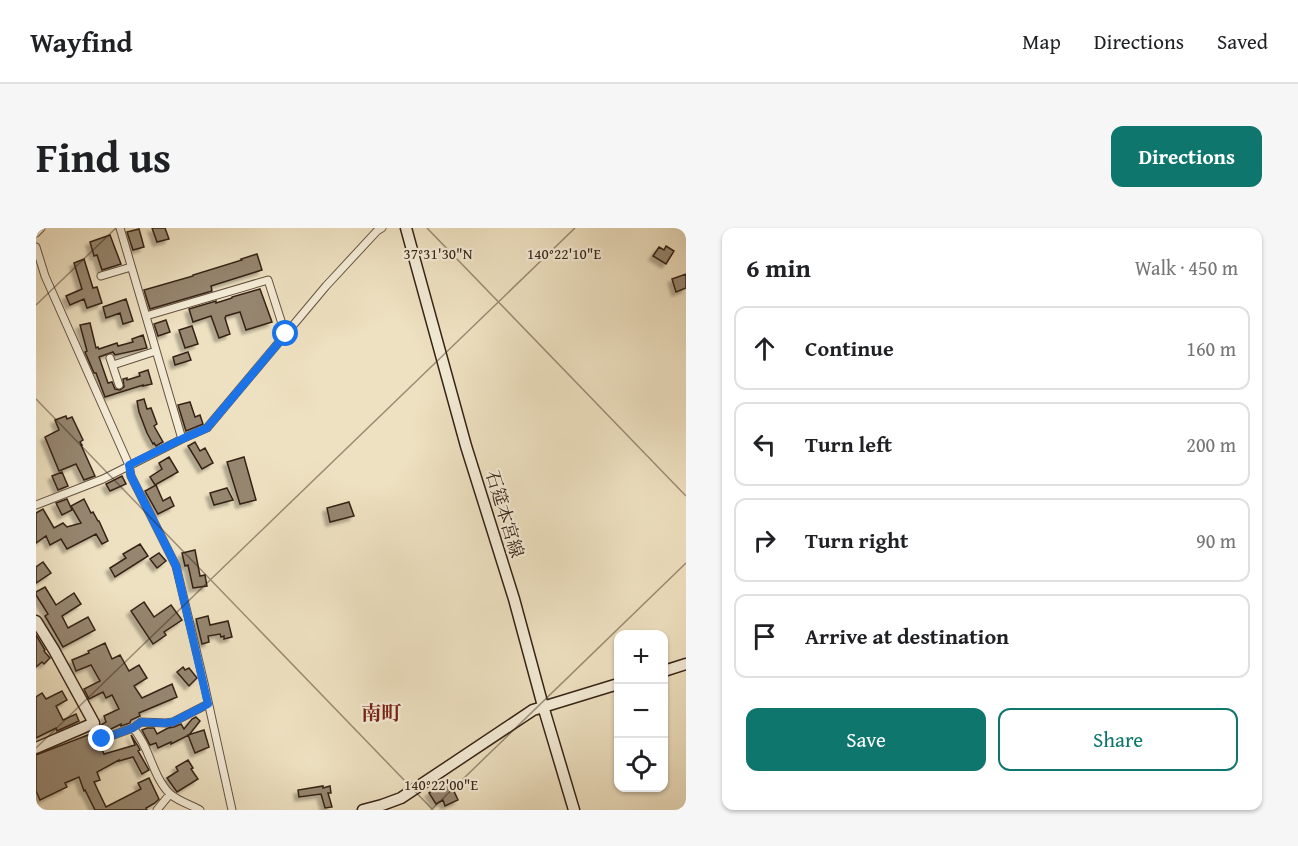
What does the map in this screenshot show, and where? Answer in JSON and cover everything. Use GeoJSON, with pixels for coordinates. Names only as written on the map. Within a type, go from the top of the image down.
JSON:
{"type":"FeatureCollection","features":[{"type":"Feature","properties":{"kind":"main road","name":"石筵本宮線"},"geometry":{"type":"LineString","coordinates":[[406,228],[463,434],[514,599],[574,810]]}},
{"type":"Feature","properties":{"kind":"main road"},"geometry":{"type":"LineString","coordinates":[[36,621],[94,723],[36,748]]}},
{"type":"Feature","properties":{"kind":"main road"},"geometry":{"type":"LineString","coordinates":[[668,669],[686,664]]}},
{"type":"Feature","properties":{"kind":"main road"},"geometry":{"type":"LineString","coordinates":[[363,810],[401,798],[533,710],[614,685]]}},
{"type":"Feature","properties":{"kind":"street"},"geometry":{"type":"LineString","coordinates":[[36,233],[41,228]]}},
{"type":"Feature","properties":{"kind":"street"},"geometry":{"type":"LineString","coordinates":[[120,228],[182,439]]}},
{"type":"Feature","properties":{"kind":"street"},"geometry":{"type":"LineString","coordinates":[[36,505],[103,479],[207,428],[326,286],[376,231],[382,228]]}},
{"type":"Feature","properties":{"kind":"street"},"geometry":{"type":"LineString","coordinates":[[36,247],[58,308],[89,372],[129,465],[131,476],[176,566],[232,810]]}},
{"type":"Feature","properties":{"kind":"street"},"geometry":{"type":"LineString","coordinates":[[101,276],[131,267]]}},
{"type":"Feature","properties":{"kind":"street"},"geometry":{"type":"LineString","coordinates":[[146,316],[268,280],[286,334]]}},
{"type":"Feature","properties":{"kind":"street"},"geometry":{"type":"LineString","coordinates":[[119,385],[112,361],[156,351]]}},
{"type":"Feature","properties":{"kind":"street"},"geometry":{"type":"LineString","coordinates":[[94,723],[102,739],[133,728],[141,722],[173,722],[208,704]]}},
{"type":"Feature","properties":{"kind":"street"},"geometry":{"type":"LineString","coordinates":[[133,728],[170,794],[200,810]]}},
{"type":"Feature","properties":{"kind":"street"},"geometry":{"type":"LineString","coordinates":[[156,810],[170,794]]}},
{"type":"Feature","properties":{"kind":"building"},"geometry":{"type":"Polygon","coordinates":[[[152,228],[165,228],[169,239],[157,242],[152,228]]]}},
{"type":"Feature","properties":{"kind":"building"},"geometry":{"type":"Polygon","coordinates":[[[139,229],[144,247],[133,250],[127,232],[139,229]]]}},
{"type":"Feature","properties":{"kind":"building"},"geometry":{"type":"Polygon","coordinates":[[[110,235],[121,264],[102,270],[97,255],[94,256],[90,242],[110,235]]]}},
{"type":"Feature","properties":{"kind":"building"},"geometry":{"type":"Polygon","coordinates":[[[666,246],[674,251],[666,264],[653,256],[659,247],[664,250],[666,246]]]}},
{"type":"Feature","properties":{"kind":"building"},"geometry":{"type":"Polygon","coordinates":[[[257,254],[262,270],[211,286],[212,291],[150,309],[144,290],[257,254]]]}},
{"type":"Feature","properties":{"kind":"building"},"geometry":{"type":"Polygon","coordinates":[[[84,259],[93,288],[97,287],[102,303],[87,308],[84,299],[70,305],[66,296],[82,289],[74,263],[84,259]]]}},
{"type":"Feature","properties":{"kind":"building"},"geometry":{"type":"Polygon","coordinates":[[[686,274],[686,288],[676,292],[672,279],[686,274]]]}},
{"type":"Feature","properties":{"kind":"building"},"geometry":{"type":"Polygon","coordinates":[[[260,289],[272,322],[246,330],[240,312],[226,316],[230,334],[219,338],[211,316],[193,322],[189,309],[260,289]]]}},
{"type":"Feature","properties":{"kind":"building"},"geometry":{"type":"Polygon","coordinates":[[[126,299],[133,321],[123,324],[120,313],[106,318],[103,307],[126,299]]]}},
{"type":"Feature","properties":{"kind":"building"},"geometry":{"type":"Polygon","coordinates":[[[166,320],[170,332],[158,336],[154,324],[166,320]]]}},
{"type":"Feature","properties":{"kind":"building"},"geometry":{"type":"Polygon","coordinates":[[[90,323],[96,348],[133,342],[132,339],[143,335],[147,348],[115,355],[113,352],[99,357],[108,383],[112,382],[115,389],[120,390],[124,387],[123,379],[140,376],[139,373],[148,370],[152,384],[105,397],[85,352],[87,351],[80,325],[90,323]]]}},
{"type":"Feature","properties":{"kind":"building"},"geometry":{"type":"Polygon","coordinates":[[[192,326],[198,344],[185,348],[179,330],[192,326]]]}},
{"type":"Feature","properties":{"kind":"building"},"geometry":{"type":"Polygon","coordinates":[[[188,352],[191,360],[175,365],[173,357],[188,352]]]}},
{"type":"Feature","properties":{"kind":"building"},"geometry":{"type":"Polygon","coordinates":[[[144,399],[147,409],[151,408],[157,424],[154,426],[163,442],[156,446],[147,433],[139,412],[137,401],[144,399]]]}},
{"type":"Feature","properties":{"kind":"building"},"geometry":{"type":"Polygon","coordinates":[[[190,402],[195,417],[200,415],[203,424],[186,431],[178,405],[190,402]]]}},
{"type":"Feature","properties":{"kind":"building"},"geometry":{"type":"Polygon","coordinates":[[[66,416],[67,419],[72,417],[83,440],[80,442],[81,445],[95,476],[84,480],[76,464],[59,471],[45,437],[59,430],[55,420],[66,416]]]}},
{"type":"Feature","properties":{"kind":"building"},"geometry":{"type":"Polygon","coordinates":[[[195,442],[200,451],[205,448],[213,463],[202,469],[188,446],[195,442]]]}},
{"type":"Feature","properties":{"kind":"building"},"geometry":{"type":"Polygon","coordinates":[[[169,457],[178,472],[155,485],[150,477],[162,469],[159,463],[169,457]]]}},
{"type":"Feature","properties":{"kind":"building"},"geometry":{"type":"Polygon","coordinates":[[[244,457],[256,500],[240,504],[227,462],[244,457]]]}},
{"type":"Feature","properties":{"kind":"building"},"geometry":{"type":"Polygon","coordinates":[[[62,472],[68,486],[58,490],[52,476],[62,472]]]}},
{"type":"Feature","properties":{"kind":"building"},"geometry":{"type":"Polygon","coordinates":[[[122,476],[126,484],[110,491],[106,484],[122,476]]]}},
{"type":"Feature","properties":{"kind":"building"},"geometry":{"type":"Polygon","coordinates":[[[156,485],[163,501],[170,497],[174,506],[158,514],[145,491],[156,485]]]}},
{"type":"Feature","properties":{"kind":"building"},"geometry":{"type":"Polygon","coordinates":[[[227,488],[233,500],[214,505],[210,493],[227,488]]]}},
{"type":"Feature","properties":{"kind":"building"},"geometry":{"type":"Polygon","coordinates":[[[67,499],[72,510],[62,515],[56,503],[67,499]]]}},
{"type":"Feature","properties":{"kind":"building"},"geometry":{"type":"Polygon","coordinates":[[[84,499],[91,513],[93,512],[99,521],[108,541],[102,544],[96,534],[67,549],[61,539],[50,545],[46,536],[36,543],[36,513],[43,509],[54,528],[63,523],[67,527],[81,523],[71,506],[84,499]]]}},
{"type":"Feature","properties":{"kind":"building"},"geometry":{"type":"Polygon","coordinates":[[[349,502],[354,516],[330,522],[327,508],[349,502]]]}},
{"type":"Feature","properties":{"kind":"building"},"geometry":{"type":"Polygon","coordinates":[[[140,544],[148,556],[115,577],[110,568],[126,558],[123,554],[140,544]]]}},
{"type":"Feature","properties":{"kind":"building"},"geometry":{"type":"Polygon","coordinates":[[[195,550],[200,576],[205,575],[207,586],[193,588],[188,565],[185,566],[182,553],[195,550]]]}},
{"type":"Feature","properties":{"kind":"building"},"geometry":{"type":"Polygon","coordinates":[[[159,553],[166,561],[157,568],[150,559],[159,553]]]}},
{"type":"Feature","properties":{"kind":"building"},"geometry":{"type":"Polygon","coordinates":[[[43,562],[51,573],[36,583],[36,567],[43,562]]]}},
{"type":"Feature","properties":{"kind":"building"},"geometry":{"type":"Polygon","coordinates":[[[45,587],[56,605],[74,593],[81,604],[62,616],[68,628],[88,617],[95,630],[63,647],[45,616],[48,614],[36,595],[36,592],[45,587]]]}},
{"type":"Feature","properties":{"kind":"building"},"geometry":{"type":"Polygon","coordinates":[[[144,602],[154,617],[171,605],[182,620],[164,632],[166,635],[153,644],[131,611],[144,602]]]}},
{"type":"Feature","properties":{"kind":"building"},"geometry":{"type":"Polygon","coordinates":[[[208,616],[210,625],[228,621],[232,637],[224,639],[224,636],[221,637],[220,634],[208,636],[209,642],[202,644],[196,619],[208,616]]]}},
{"type":"Feature","properties":{"kind":"building"},"geometry":{"type":"Polygon","coordinates":[[[36,635],[50,658],[44,664],[42,662],[36,667],[36,635]]]}},
{"type":"Feature","properties":{"kind":"building"},"geometry":{"type":"Polygon","coordinates":[[[105,643],[112,659],[120,655],[129,671],[139,665],[147,678],[134,686],[142,698],[172,684],[177,697],[139,713],[140,716],[131,720],[130,723],[121,726],[121,724],[105,732],[101,725],[106,722],[104,716],[119,709],[112,695],[106,698],[103,692],[89,699],[84,689],[100,681],[91,665],[76,671],[72,660],[105,643]]]}},
{"type":"Feature","properties":{"kind":"building"},"geometry":{"type":"Polygon","coordinates":[[[183,667],[185,670],[189,668],[197,678],[189,686],[177,672],[183,667]]]}},
{"type":"Feature","properties":{"kind":"building"},"geometry":{"type":"Polygon","coordinates":[[[62,691],[67,700],[56,706],[63,720],[76,714],[79,721],[57,731],[56,728],[36,738],[36,697],[42,693],[46,699],[62,691]]]}},
{"type":"Feature","properties":{"kind":"building"},"geometry":{"type":"Polygon","coordinates":[[[196,717],[200,721],[189,735],[158,748],[156,743],[150,745],[142,730],[154,728],[157,734],[181,724],[184,729],[196,717]]]}},
{"type":"Feature","properties":{"kind":"building"},"geometry":{"type":"Polygon","coordinates":[[[204,730],[209,747],[195,753],[188,735],[204,730]]]}},
{"type":"Feature","properties":{"kind":"building"},"geometry":{"type":"Polygon","coordinates":[[[93,733],[104,754],[135,745],[131,735],[149,770],[142,774],[133,757],[119,760],[97,772],[100,780],[94,782],[106,807],[141,789],[138,783],[149,778],[159,799],[146,808],[147,810],[95,810],[79,777],[65,783],[67,787],[40,800],[36,791],[36,755],[93,733]]]}},
{"type":"Feature","properties":{"kind":"building"},"geometry":{"type":"Polygon","coordinates":[[[188,760],[198,779],[177,792],[167,778],[178,771],[176,767],[188,760]]]}},
{"type":"Feature","properties":{"kind":"building"},"geometry":{"type":"Polygon","coordinates":[[[452,780],[455,786],[452,787],[458,800],[445,806],[443,800],[436,804],[429,793],[443,783],[452,780]]]}},
{"type":"Feature","properties":{"kind":"building"},"geometry":{"type":"Polygon","coordinates":[[[323,786],[323,788],[330,786],[331,793],[328,793],[332,807],[325,808],[321,794],[299,797],[298,790],[323,786]]]}},
{"type":"Feature","properties":{"kind":"district","name":"南町"},"geometry":{"type":"Point","coordinates":[381,712]}},
{"type":"Feature","properties":{"kind":"route"},"geometry":{"type":"LineString","coordinates":[[102,739],[133,728],[141,722],[173,722],[208,704],[176,566],[131,476],[129,465],[207,428],[286,334]]}}]}
